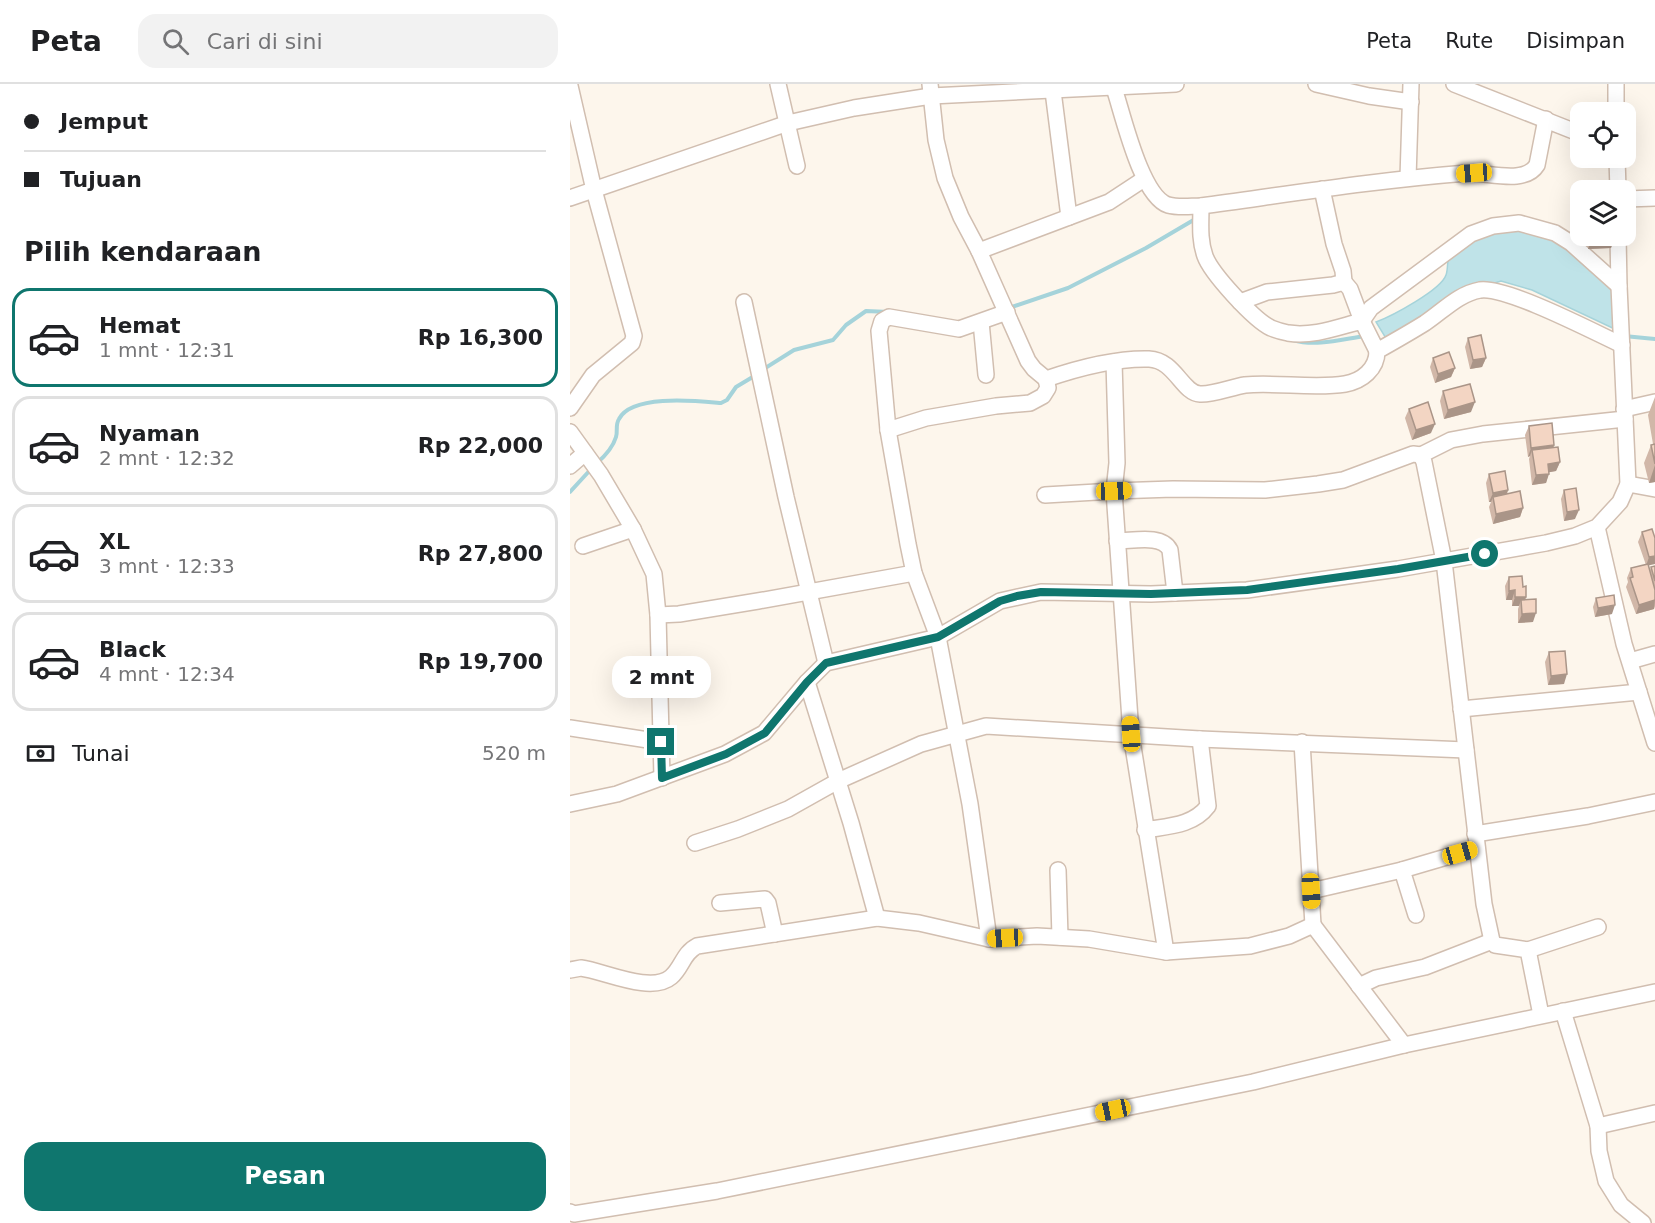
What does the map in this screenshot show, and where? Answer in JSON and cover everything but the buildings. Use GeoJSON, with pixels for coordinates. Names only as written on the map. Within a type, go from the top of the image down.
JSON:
{"type":"FeatureCollection","features":[{"type":"Feature","properties":{"kind":"street"},"geometry":{"type":"LineString","coordinates":[[778,84],[797,166]]}},
{"type":"Feature","properties":{"kind":"street"},"geometry":{"type":"LineString","coordinates":[[570,198],[788,123],[931,90],[1053,91],[1176,84]]}},
{"type":"Feature","properties":{"kind":"street"},"geometry":{"type":"LineString","coordinates":[[1316,84],[1369,96],[1410,102]]}},
{"type":"Feature","properties":{"kind":"street"},"geometry":{"type":"LineString","coordinates":[[1408,178],[1411,84]]}},
{"type":"Feature","properties":{"kind":"street"},"geometry":{"type":"LineString","coordinates":[[1454,84],[1570,129]]}},
{"type":"Feature","properties":{"kind":"street"},"geometry":{"type":"LineString","coordinates":[[1616,84],[1616,102]]}},
{"type":"Feature","properties":{"kind":"street"},"geometry":{"type":"LineString","coordinates":[[570,86],[594,190],[612,250],[634,340],[593,375],[570,408]]}},
{"type":"Feature","properties":{"kind":"street"},"geometry":{"type":"LineString","coordinates":[[1114,88],[1144,179],[1156,197],[1167,205],[1202,206],[1408,178],[1474,173],[1516,176],[1527,174],[1537,165],[1546,119]]}},
{"type":"Feature","properties":{"kind":"street"},"geometry":{"type":"LineString","coordinates":[[888,430],[926,418],[996,406],[1030,403],[1043,396],[1048,388],[1046,379],[1028,361],[945,178],[936,140],[931,90]]}},
{"type":"Feature","properties":{"kind":"street"},"geometry":{"type":"LineString","coordinates":[[1053,91],[1068,217]]}},
{"type":"Feature","properties":{"kind":"street"},"geometry":{"type":"LineString","coordinates":[[979,251],[1109,202],[1144,179]]}},
{"type":"Feature","properties":{"kind":"street"},"geometry":{"type":"LineString","coordinates":[[1046,379],[1092,366],[1148,359],[1163,362],[1192,391],[1200,394],[1245,385],[1346,384],[1369,372],[1377,361],[1377,351],[1350,289],[1344,282],[1322,189]]}},
{"type":"Feature","properties":{"kind":"street"},"geometry":{"type":"LineString","coordinates":[[1636,199],[1655,198]]}},
{"type":"Feature","properties":{"kind":"street"},"geometry":{"type":"LineString","coordinates":[[1202,206],[1201,244],[1206,260],[1240,302],[1269,327],[1289,333],[1313,333],[1362,321],[1371,308],[1453,247],[1471,234],[1493,226],[1519,223],[1555,233],[1571,243],[1619,286]]}},
{"type":"Feature","properties":{"kind":"street"},"geometry":{"type":"LineString","coordinates":[[570,804],[617,794],[726,754],[765,733],[807,682],[826,663],[938,637],[1000,601],[1017,596],[1041,592],[1121,594],[1247,590],[1444,561],[1546,543],[1575,536],[1597,527],[1620,502],[1628,483],[1618,246]]}},
{"type":"Feature","properties":{"kind":"street"},"geometry":{"type":"LineString","coordinates":[[1240,302],[1267,292],[1344,282]]}},
{"type":"Feature","properties":{"kind":"street"},"geometry":{"type":"LineString","coordinates":[[1377,351],[1427,321],[1459,298],[1492,289],[1565,318],[1622,345]]}},
{"type":"Feature","properties":{"kind":"street"},"geometry":{"type":"LineString","coordinates":[[744,302],[826,663]]}},
{"type":"Feature","properties":{"kind":"street"},"geometry":{"type":"LineString","coordinates":[[989,939],[958,734],[938,637],[915,573],[888,430],[879,328],[882,321],[891,317],[959,329],[981,322],[1005,310]]}},
{"type":"Feature","properties":{"kind":"street"},"geometry":{"type":"LineString","coordinates":[[981,322],[986,375]]}},
{"type":"Feature","properties":{"kind":"street"},"geometry":{"type":"LineString","coordinates":[[1114,362],[1117,463],[1114,491],[1131,734],[1166,952]]}},
{"type":"Feature","properties":{"kind":"street"},"geometry":{"type":"LineString","coordinates":[[1045,495],[1173,489],[1265,490],[1318,484],[1343,480],[1413,454],[1421,455],[1451,440],[1624,414],[1655,402]]}},
{"type":"Feature","properties":{"kind":"street"},"geometry":{"type":"LineString","coordinates":[[570,432],[591,460],[633,529],[654,574],[658,615],[662,778]]}},
{"type":"Feature","properties":{"kind":"street"},"geometry":{"type":"LineString","coordinates":[[1421,455],[1444,561],[1476,841],[1484,904],[1492,941],[1498,947],[1528,950],[1598,927]]}},
{"type":"Feature","properties":{"kind":"street"},"geometry":{"type":"LineString","coordinates":[[570,466],[591,460]]}},
{"type":"Feature","properties":{"kind":"street"},"geometry":{"type":"LineString","coordinates":[[1628,483],[1655,489]]}},
{"type":"Feature","properties":{"kind":"street"},"geometry":{"type":"LineString","coordinates":[[1597,527],[1630,662],[1639,692],[1652,722],[1655,743]]}},
{"type":"Feature","properties":{"kind":"street"},"geometry":{"type":"LineString","coordinates":[[583,546],[633,529]]}},
{"type":"Feature","properties":{"kind":"street"},"geometry":{"type":"LineString","coordinates":[[1117,541],[1161,540],[1167,545],[1170,550],[1175,593]]}},
{"type":"Feature","properties":{"kind":"street"},"geometry":{"type":"LineString","coordinates":[[658,615],[679,614],[915,573]]}},
{"type":"Feature","properties":{"kind":"street"},"geometry":{"type":"LineString","coordinates":[[1630,662],[1655,654]]}},
{"type":"Feature","properties":{"kind":"street"},"geometry":{"type":"LineString","coordinates":[[807,682],[877,918]]}},
{"type":"Feature","properties":{"kind":"street"},"geometry":{"type":"LineString","coordinates":[[1461,709],[1639,692]]}},
{"type":"Feature","properties":{"kind":"street"},"geometry":{"type":"LineString","coordinates":[[695,843],[788,809],[838,781],[921,744],[986,726],[1200,739],[1466,750]]}},
{"type":"Feature","properties":{"kind":"street"},"geometry":{"type":"LineString","coordinates":[[570,728],[661,742]]}},
{"type":"Feature","properties":{"kind":"street"},"geometry":{"type":"LineString","coordinates":[[1145,830],[1195,819],[1208,806],[1200,739]]}},
{"type":"Feature","properties":{"kind":"street"},"geometry":{"type":"LineString","coordinates":[[1302,742],[1313,926],[1404,1045]]}},
{"type":"Feature","properties":{"kind":"street"},"geometry":{"type":"LineString","coordinates":[[1311,891],[1402,870],[1476,841],[1655,802]]}},
{"type":"Feature","properties":{"kind":"street"},"geometry":{"type":"LineString","coordinates":[[1058,870],[1060,937]]}},
{"type":"Feature","properties":{"kind":"street"},"geometry":{"type":"LineString","coordinates":[[1402,870],[1416,915]]}},
{"type":"Feature","properties":{"kind":"street"},"geometry":{"type":"LineString","coordinates":[[720,903],[765,899],[775,934]]}},
{"type":"Feature","properties":{"kind":"street"},"geometry":{"type":"LineString","coordinates":[[570,970],[581,968],[647,984],[662,982],[670,978],[686,954],[697,946],[877,918],[919,923],[989,939],[1038,936],[1089,939],[1166,952],[1251,946],[1289,936],[1313,926]]}},
{"type":"Feature","properties":{"kind":"street"},"geometry":{"type":"LineString","coordinates":[[1359,986],[1376,978],[1425,967],[1492,941]]}},
{"type":"Feature","properties":{"kind":"street"},"geometry":{"type":"LineString","coordinates":[[1528,950],[1540,1015]]}},
{"type":"Feature","properties":{"kind":"street"},"geometry":{"type":"LineString","coordinates":[[570,1198],[573,1217],[717,1191],[1218,1089],[1404,1045],[1655,992]]}},
{"type":"Feature","properties":{"kind":"street"},"geometry":{"type":"LineString","coordinates":[[1563,1011],[1598,1126],[1599,1151],[1606,1181],[1621,1205],[1643,1223]]}},
{"type":"Feature","properties":{"kind":"street"},"geometry":{"type":"LineString","coordinates":[[1598,1126],[1655,1113]]}},
{"type":"Feature","properties":{"kind":"water"},"geometry":{"type":"Polygon","coordinates":[[[1515,229],[1552,235],[1619,289],[1621,332],[1532,290],[1501,281],[1485,286],[1387,340],[1376,322],[1404,308],[1435,288],[1446,275],[1449,256],[1473,238],[1515,229]]]}},
{"type":"Feature","properties":{"kind":"waterway"},"geometry":{"type":"LineString","coordinates":[[1009,308],[1068,288],[1146,248],[1197,218]]}},
{"type":"Feature","properties":{"kind":"waterway"},"geometry":{"type":"LineString","coordinates":[[762,370],[794,350],[833,340],[846,325],[866,311],[889,312]]}},
{"type":"Feature","properties":{"kind":"waterway"},"geometry":{"type":"LineString","coordinates":[[1293,340],[1320,343],[1365,336]]}},
{"type":"Feature","properties":{"kind":"waterway"},"geometry":{"type":"LineString","coordinates":[[1624,336],[1655,339]]}},
{"type":"Feature","properties":{"kind":"waterway"},"geometry":{"type":"LineString","coordinates":[[597,463],[613,444],[617,435],[618,421],[626,411],[651,402],[721,403],[727,400],[736,387],[756,375]]}},
{"type":"Feature","properties":{"kind":"waterway"},"geometry":{"type":"LineString","coordinates":[[570,492],[592,468]]}},
{"type":"Feature","properties":{"kind":"route"},"geometry":{"type":"LineString","coordinates":[[661,742],[662,778],[726,754],[765,733],[807,682],[826,663],[938,637],[1000,601],[1017,596],[1041,592],[1151,594],[1247,590],[1398,569],[1485,554]]}}]}
